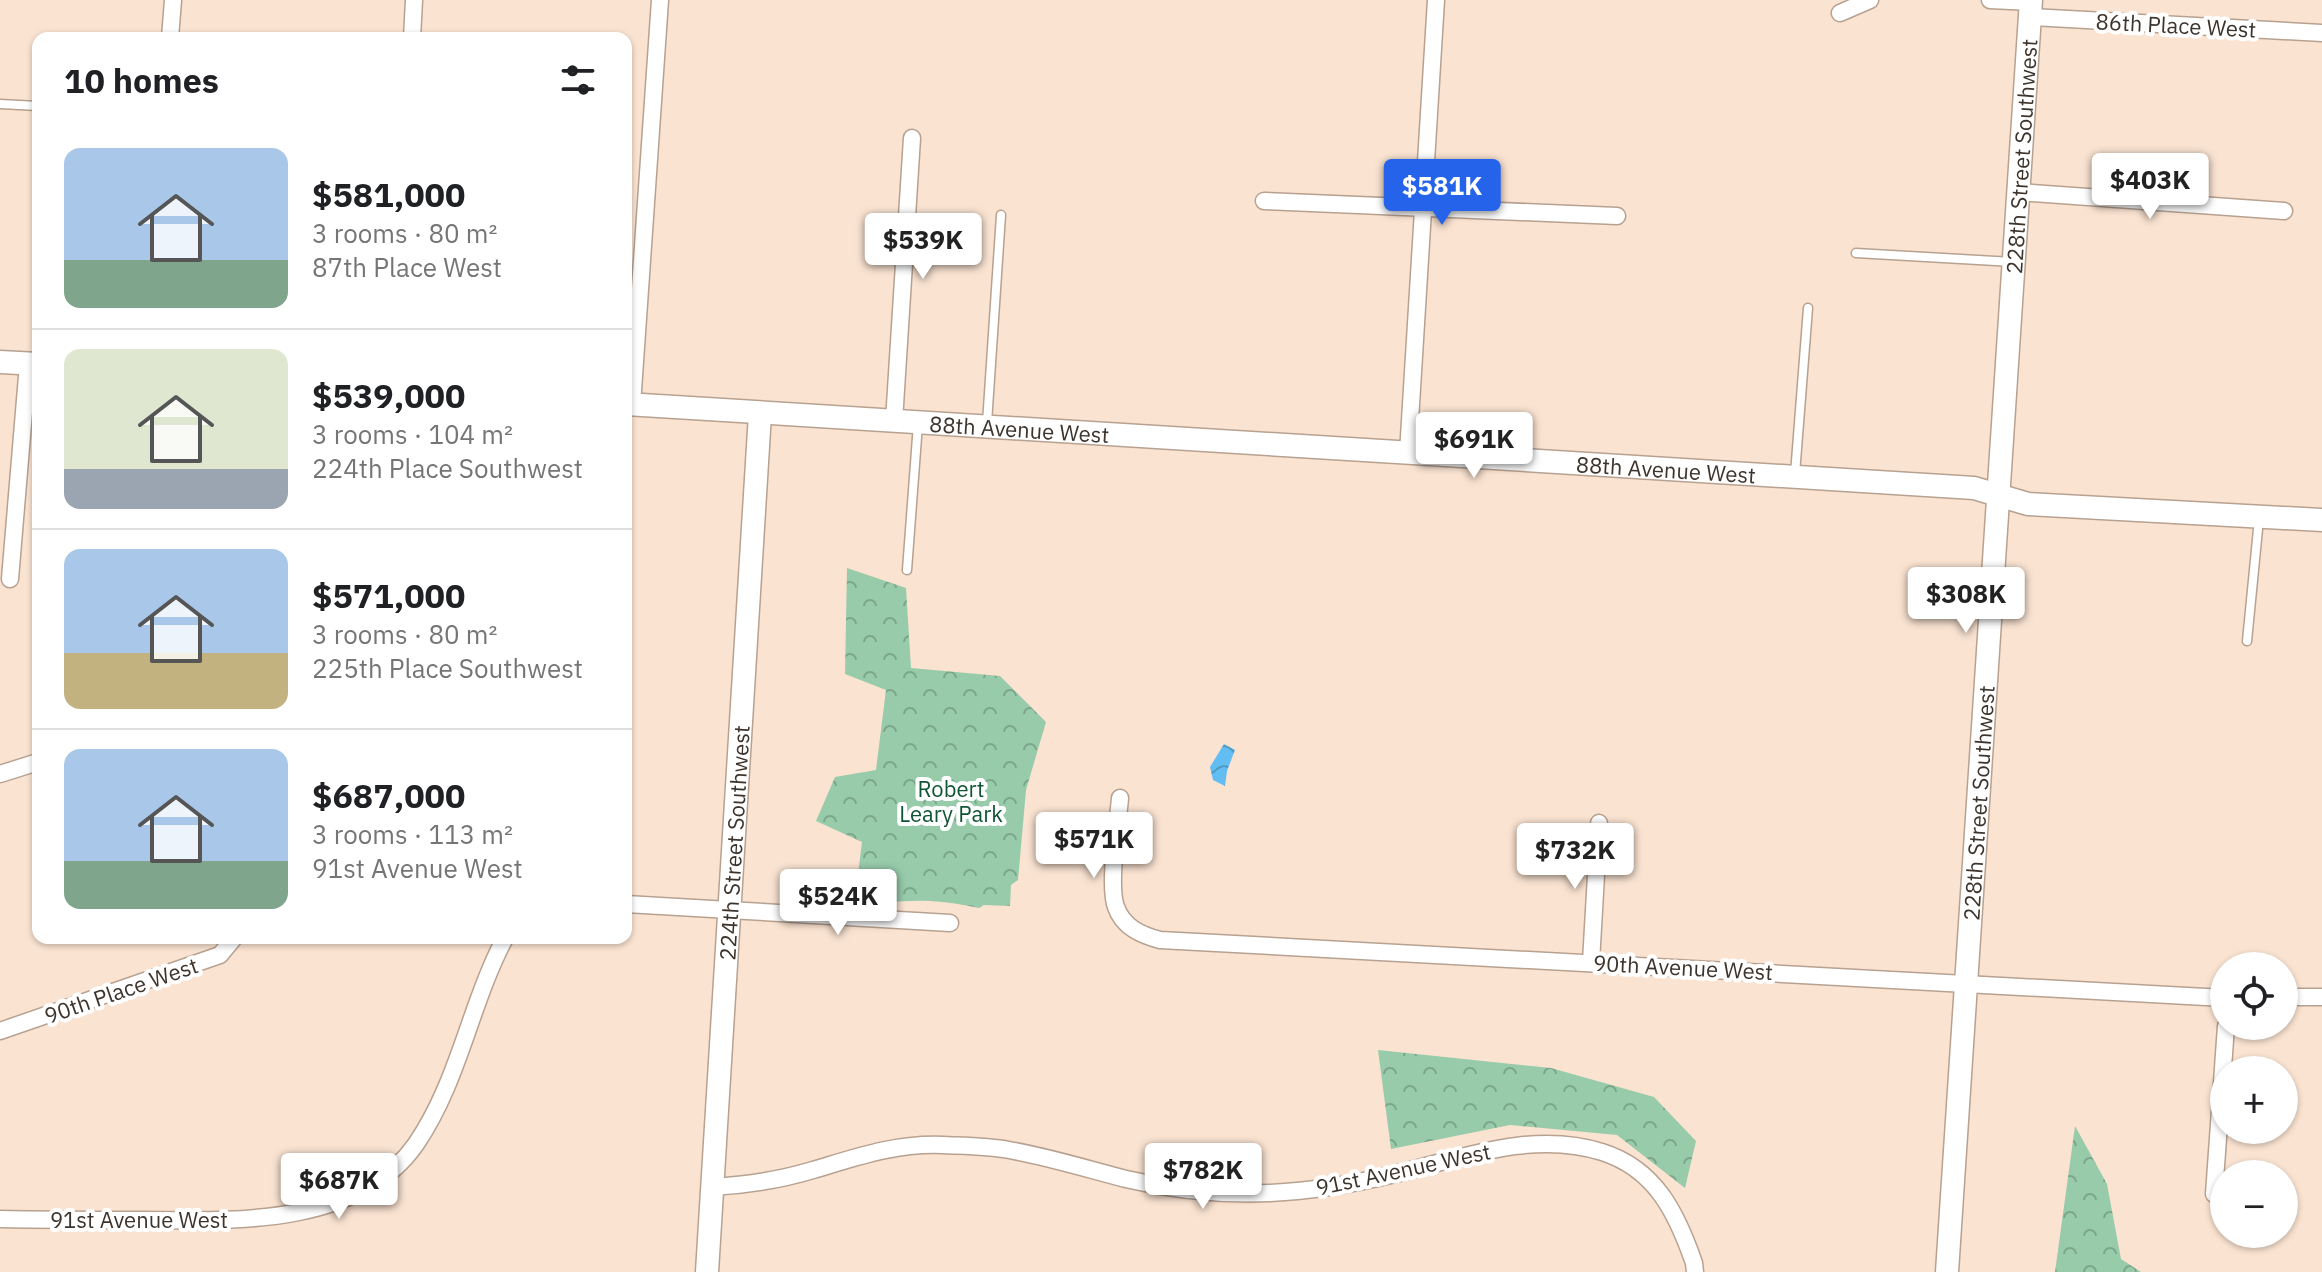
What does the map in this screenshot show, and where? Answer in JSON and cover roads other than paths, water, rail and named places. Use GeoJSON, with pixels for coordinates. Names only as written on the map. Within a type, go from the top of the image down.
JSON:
{"type":"FeatureCollection","features":[{"type":"Feature","properties":{"kind":"street"},"geometry":{"type":"LineString","coordinates":[[170,32],[173,0]]}},
{"type":"Feature","properties":{"kind":"street"},"geometry":{"type":"LineString","coordinates":[[412,32],[414,0]]}},
{"type":"Feature","properties":{"kind":"street"},"geometry":{"type":"LineString","coordinates":[[632,365],[660,0]]}},
{"type":"Feature","properties":{"kind":"street"},"geometry":{"type":"LineString","coordinates":[[1408,453],[1436,0]]}},
{"type":"Feature","properties":{"kind":"street"},"geometry":{"type":"LineString","coordinates":[[1840,13],[1870,0]]}},
{"type":"Feature","properties":{"kind":"street","name":"86th Place West"},"geometry":{"type":"LineString","coordinates":[[1990,0],[2322,33]]}},
{"type":"Feature","properties":{"kind":"street","name":"228th Street Southwest"},"geometry":{"type":"LineString","coordinates":[[1947,1272],[2031,6]]}},
{"type":"Feature","properties":{"kind":"street"},"geometry":{"type":"LineString","coordinates":[[894,421],[912,138]]}},
{"type":"Feature","properties":{"kind":"street"},"geometry":{"type":"LineString","coordinates":[[2018,192],[2284,211]]}},
{"type":"Feature","properties":{"kind":"street"},"geometry":{"type":"LineString","coordinates":[[1264,201],[1617,216]]}},
{"type":"Feature","properties":{"kind":"street"},"geometry":{"type":"LineString","coordinates":[[0,362],[32,364]]}},
{"type":"Feature","properties":{"kind":"street"},"geometry":{"type":"LineString","coordinates":[[10,579],[32,373]]}},
{"type":"Feature","properties":{"kind":"street","name":"88th Avenue West"},"geometry":{"type":"LineString","coordinates":[[632,404],[1974,488],[2028,504],[2322,520]]}},
{"type":"Feature","properties":{"kind":"street","name":"224th Street Southwest"},"geometry":{"type":"LineString","coordinates":[[707,1272],[760,414]]}},
{"type":"Feature","properties":{"kind":"street"},"geometry":{"type":"LineString","coordinates":[[0,774],[32,764]]}},
{"type":"Feature","properties":{"kind":"street","name":"90th Avenue West"},"geometry":{"type":"LineString","coordinates":[[1120,798],[1114,900],[1121,916],[1142,935],[1160,940],[2210,997]]}},
{"type":"Feature","properties":{"kind":"street"},"geometry":{"type":"LineString","coordinates":[[1591,962],[1599,823]]}},
{"type":"Feature","properties":{"kind":"street"},"geometry":{"type":"LineString","coordinates":[[632,904],[950,923]]}},
{"type":"Feature","properties":{"kind":"street","name":"90th Place West"},"geometry":{"type":"LineString","coordinates":[[0,1031],[220,955],[229,944]]}},
{"type":"Feature","properties":{"kind":"street","name":"91st Avenue West"},"geometry":{"type":"LineString","coordinates":[[0,1219],[204,1221],[281,1216],[314,1208],[360,1190],[395,1166],[414,1146],[441,1101],[502,944]]}},
{"type":"Feature","properties":{"kind":"street"},"geometry":{"type":"LineString","coordinates":[[2298,997],[2322,997]]}},
{"type":"Feature","properties":{"kind":"street"},"geometry":{"type":"LineString","coordinates":[[2216,1160],[2225,1040]]}},
{"type":"Feature","properties":{"kind":"street","name":"91st Avenue West"},"geometry":{"type":"LineString","coordinates":[[712,1187],[767,1181],[877,1150],[907,1145],[939,1145],[1005,1149],[1068,1161],[1127,1179],[1189,1189],[1269,1193],[1324,1189],[1496,1149],[1549,1143],[1584,1148],[1622,1160],[1653,1183],[1683,1231],[1695,1272]]}},
{"type":"Feature","properties":{"kind":"lane"},"geometry":{"type":"LineString","coordinates":[[0,104],[32,106]]}},
{"type":"Feature","properties":{"kind":"lane"},"geometry":{"type":"LineString","coordinates":[[986,428],[1001,215]]}},
{"type":"Feature","properties":{"kind":"lane"},"geometry":{"type":"LineString","coordinates":[[1856,253],[2013,262]]}},
{"type":"Feature","properties":{"kind":"lane"},"geometry":{"type":"LineString","coordinates":[[1795,476],[1808,308]]}},
{"type":"Feature","properties":{"kind":"lane"},"geometry":{"type":"LineString","coordinates":[[907,570],[919,423]]}},
{"type":"Feature","properties":{"kind":"lane"},"geometry":{"type":"LineString","coordinates":[[2247,641],[2259,517]]}},
{"type":"Feature","properties":{"kind":"water"},"geometry":{"type":"Polygon","coordinates":[[[1224,744],[1235,750],[1225,786],[1213,780],[1210,767],[1224,744]]]}},
{"type":"Feature","properties":{"kind":"park label","name":"Robert Leary Park"},"geometry":{"type":"Point","coordinates":[951,800]}}]}
